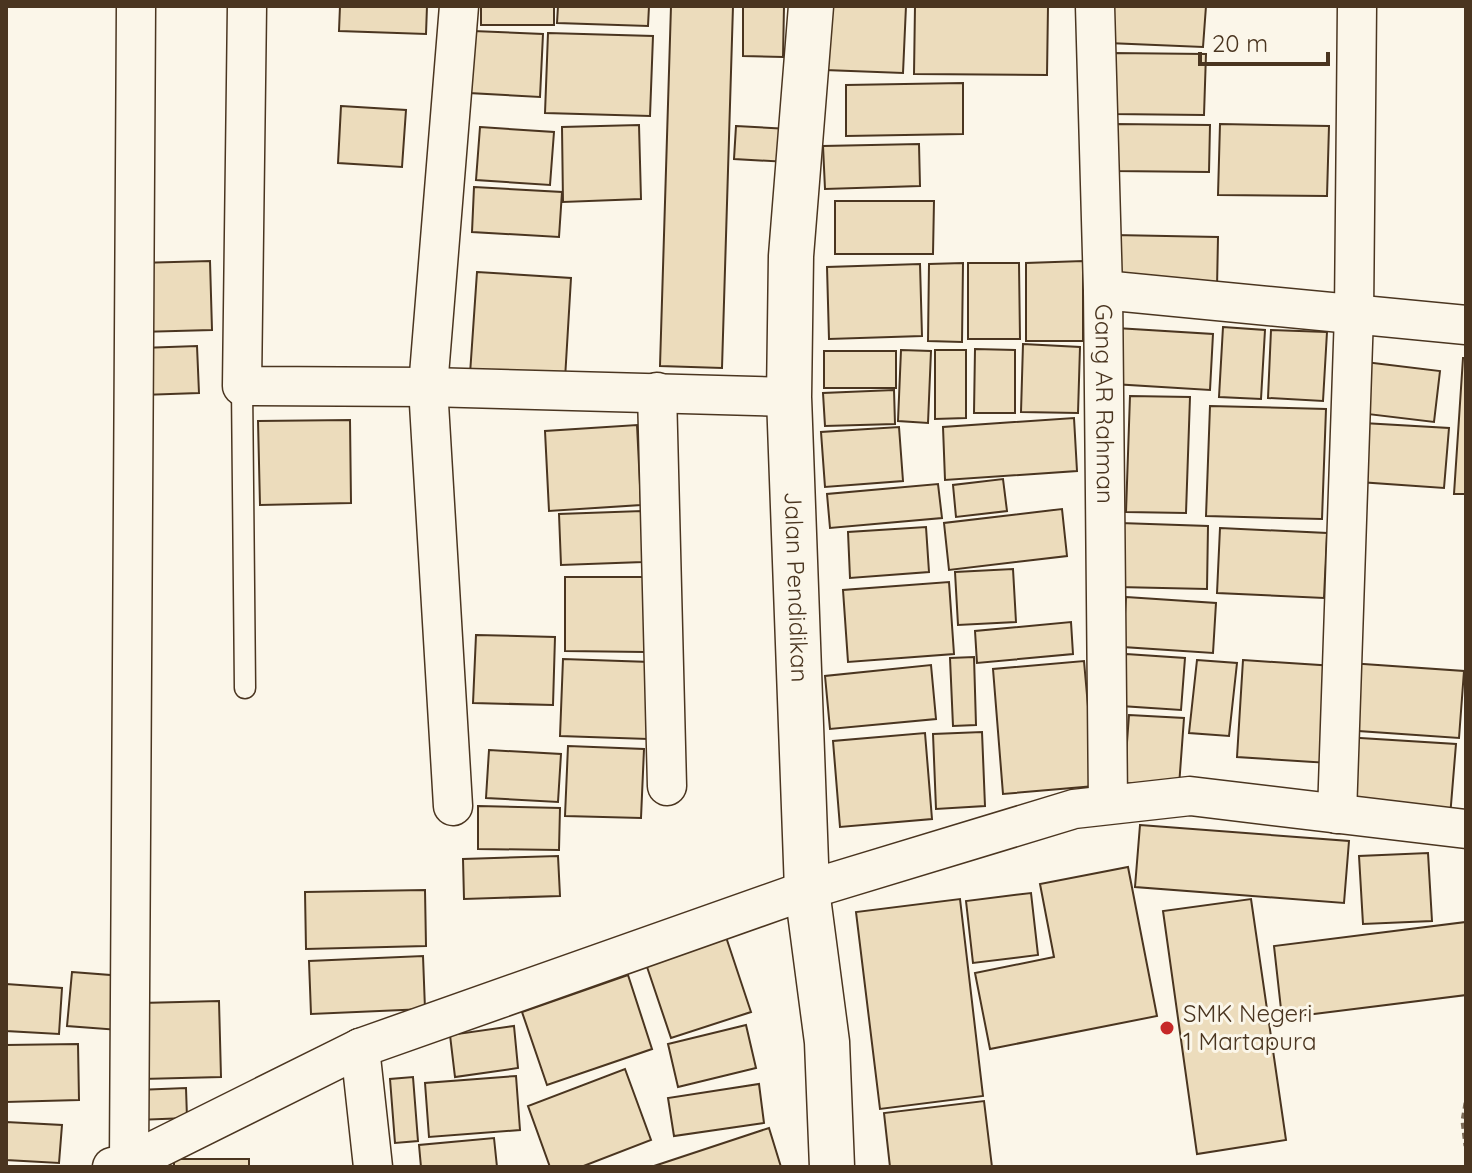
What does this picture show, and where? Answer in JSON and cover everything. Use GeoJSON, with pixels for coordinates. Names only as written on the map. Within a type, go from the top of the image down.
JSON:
{"type":"FeatureCollection","features":[{"type":"Feature","properties":{"kind":"street"},"geometry":{"type":"LineString","coordinates":[[136,6],[121,1165],[360,1048],[807,890],[1074,809],[1190,796],[1466,829]]}},
{"type":"Feature","properties":{"kind":"street"},"geometry":{"type":"LineString","coordinates":[[247,6],[242,386],[428,387],[789,397]]}},
{"type":"Feature","properties":{"kind":"street"},"geometry":{"type":"LineString","coordinates":[[453,806],[428,387],[459,6]]}},
{"type":"Feature","properties":{"kind":"street","name":"Jalan Pendidikan"},"geometry":{"type":"LineString","coordinates":[[811,6],[791,256],[789,397],[807,890],[827,1042],[832,1167]]}},
{"type":"Feature","properties":{"kind":"street","name":"Gang AR Rahman"},"geometry":{"type":"LineString","coordinates":[[1095,6],[1103,290],[1108,803]]}},
{"type":"Feature","properties":{"kind":"street"},"geometry":{"type":"LineString","coordinates":[[1337,814],[1354,314],[1357,6]]}},
{"type":"Feature","properties":{"kind":"street"},"geometry":{"type":"LineString","coordinates":[[1103,290],[1466,325]]}},
{"type":"Feature","properties":{"kind":"street"},"geometry":{"type":"LineString","coordinates":[[657,392],[667,786]]}},
{"type":"Feature","properties":{"kind":"street"},"geometry":{"type":"LineString","coordinates":[[360,1048],[373,1167]]}},
{"type":"Feature","properties":{"kind":"lane"},"geometry":{"type":"LineString","coordinates":[[242,386],[245,688]]}},
{"type":"Feature","properties":{"kind":"path"},"geometry":{"type":"LineString","coordinates":[[1466,1103],[1463,1121],[1466,1146]]}},
{"type":"Feature","properties":{"kind":"building"},"geometry":{"type":"Polygon","coordinates":[[[340,6],[427,6],[426,34],[339,31],[340,6]]]}},
{"type":"Feature","properties":{"kind":"building"},"geometry":{"type":"Polygon","coordinates":[[[481,6],[554,6],[554,25],[481,25],[481,6]]]}},
{"type":"Feature","properties":{"kind":"building"},"geometry":{"type":"Polygon","coordinates":[[[558,6],[649,6],[648,26],[557,23],[558,6]]]}},
{"type":"Feature","properties":{"kind":"building"},"geometry":{"type":"Polygon","coordinates":[[[671,6],[733,6],[722,368],[660,366],[671,6]]]}},
{"type":"Feature","properties":{"kind":"building"},"geometry":{"type":"Polygon","coordinates":[[[743,6],[784,6],[783,57],[743,56],[743,6]]]}},
{"type":"Feature","properties":{"kind":"building"},"geometry":{"type":"Polygon","coordinates":[[[828,6],[906,6],[903,73],[825,70],[828,6]]]}},
{"type":"Feature","properties":{"kind":"building"},"geometry":{"type":"Polygon","coordinates":[[[915,6],[1048,6],[1047,75],[914,74],[915,6]]]}},
{"type":"Feature","properties":{"kind":"building"},"geometry":{"type":"Polygon","coordinates":[[[1110,6],[1206,6],[1203,47],[1108,43],[1110,6]]]}},
{"type":"Feature","properties":{"kind":"building"},"geometry":{"type":"Polygon","coordinates":[[[473,31],[543,34],[540,97],[469,93],[473,31]]]}},
{"type":"Feature","properties":{"kind":"building"},"geometry":{"type":"Polygon","coordinates":[[[548,33],[653,36],[650,116],[545,113],[548,33]]]}},
{"type":"Feature","properties":{"kind":"building"},"geometry":{"type":"Polygon","coordinates":[[[1112,53],[1206,54],[1204,115],[1111,114],[1112,53]]]}},
{"type":"Feature","properties":{"kind":"building"},"geometry":{"type":"Polygon","coordinates":[[[963,83],[963,134],[846,136],[846,85],[963,83]]]}},
{"type":"Feature","properties":{"kind":"building"},"geometry":{"type":"Polygon","coordinates":[[[341,106],[406,110],[402,167],[338,163],[341,106]]]}},
{"type":"Feature","properties":{"kind":"building"},"geometry":{"type":"Polygon","coordinates":[[[1115,124],[1210,125],[1209,172],[1113,171],[1115,124]]]}},
{"type":"Feature","properties":{"kind":"building"},"geometry":{"type":"Polygon","coordinates":[[[1220,124],[1329,126],[1327,196],[1218,195],[1220,124]]]}},
{"type":"Feature","properties":{"kind":"building"},"geometry":{"type":"Polygon","coordinates":[[[639,125],[641,199],[563,202],[562,127],[639,125]]]}},
{"type":"Feature","properties":{"kind":"building"},"geometry":{"type":"Polygon","coordinates":[[[736,126],[789,129],[788,162],[734,159],[736,126]]]}},
{"type":"Feature","properties":{"kind":"building"},"geometry":{"type":"Polygon","coordinates":[[[480,127],[554,132],[550,185],[476,180],[480,127]]]}},
{"type":"Feature","properties":{"kind":"building"},"geometry":{"type":"Polygon","coordinates":[[[919,144],[920,186],[825,189],[823,146],[919,144]]]}},
{"type":"Feature","properties":{"kind":"building"},"geometry":{"type":"Polygon","coordinates":[[[474,187],[562,192],[559,237],[472,232],[474,187]]]}},
{"type":"Feature","properties":{"kind":"building"},"geometry":{"type":"Polygon","coordinates":[[[835,201],[934,201],[933,254],[835,254],[835,201]]]}},
{"type":"Feature","properties":{"kind":"building"},"geometry":{"type":"Polygon","coordinates":[[[1114,235],[1218,237],[1217,288],[1113,285],[1114,235]]]}},
{"type":"Feature","properties":{"kind":"building"},"geometry":{"type":"Polygon","coordinates":[[[210,261],[212,330],[139,332],[138,263],[210,261]]]}},
{"type":"Feature","properties":{"kind":"building"},"geometry":{"type":"Polygon","coordinates":[[[1083,261],[1083,341],[1026,341],[1026,263],[1083,261]]]}},
{"type":"Feature","properties":{"kind":"building"},"geometry":{"type":"Polygon","coordinates":[[[963,263],[962,342],[928,341],[929,264],[963,263]]]}},
{"type":"Feature","properties":{"kind":"building"},"geometry":{"type":"Polygon","coordinates":[[[968,263],[1019,263],[1020,339],[968,339],[968,263]]]}},
{"type":"Feature","properties":{"kind":"building"},"geometry":{"type":"Polygon","coordinates":[[[920,264],[922,336],[829,339],[827,267],[920,264]]]}},
{"type":"Feature","properties":{"kind":"building"},"geometry":{"type":"Polygon","coordinates":[[[477,272],[571,278],[565,379],[470,374],[477,272]]]}},
{"type":"Feature","properties":{"kind":"building"},"geometry":{"type":"Polygon","coordinates":[[[1223,327],[1265,330],[1261,399],[1219,397],[1223,327]]]}},
{"type":"Feature","properties":{"kind":"building"},"geometry":{"type":"Polygon","coordinates":[[[1116,328],[1213,334],[1210,390],[1113,384],[1116,328]]]}},
{"type":"Feature","properties":{"kind":"building"},"geometry":{"type":"Polygon","coordinates":[[[1271,330],[1327,332],[1323,401],[1268,398],[1271,330]]]}},
{"type":"Feature","properties":{"kind":"building"},"geometry":{"type":"Polygon","coordinates":[[[1023,344],[1080,347],[1078,413],[1021,412],[1023,344]]]}},
{"type":"Feature","properties":{"kind":"building"},"geometry":{"type":"Polygon","coordinates":[[[197,346],[199,393],[142,395],[141,348],[197,346]]]}},
{"type":"Feature","properties":{"kind":"building"},"geometry":{"type":"Polygon","coordinates":[[[975,349],[1015,350],[1015,413],[974,413],[975,349]]]}},
{"type":"Feature","properties":{"kind":"building"},"geometry":{"type":"Polygon","coordinates":[[[901,350],[931,351],[928,423],[898,421],[901,350]]]}},
{"type":"Feature","properties":{"kind":"building"},"geometry":{"type":"Polygon","coordinates":[[[935,350],[966,350],[966,418],[935,419],[935,350]]]}},
{"type":"Feature","properties":{"kind":"building"},"geometry":{"type":"Polygon","coordinates":[[[824,351],[896,351],[896,388],[824,388],[824,351]]]}},
{"type":"Feature","properties":{"kind":"building"},"geometry":{"type":"Polygon","coordinates":[[[1463,358],[1466,358],[1466,494],[1454,494],[1463,358]]]}},
{"type":"Feature","properties":{"kind":"building"},"geometry":{"type":"Polygon","coordinates":[[[1365,362],[1440,371],[1434,422],[1359,413],[1365,362]]]}},
{"type":"Feature","properties":{"kind":"building"},"geometry":{"type":"Polygon","coordinates":[[[894,390],[895,424],[825,426],[823,393],[894,390]]]}},
{"type":"Feature","properties":{"kind":"building"},"geometry":{"type":"Polygon","coordinates":[[[1130,396],[1190,397],[1186,513],[1126,512],[1130,396]]]}},
{"type":"Feature","properties":{"kind":"building"},"geometry":{"type":"Polygon","coordinates":[[[1210,406],[1326,409],[1322,519],[1206,516],[1210,406]]]}},
{"type":"Feature","properties":{"kind":"building"},"geometry":{"type":"Polygon","coordinates":[[[1074,418],[1077,471],[945,480],[943,427],[1074,418]]]}},
{"type":"Feature","properties":{"kind":"building"},"geometry":{"type":"Polygon","coordinates":[[[350,420],[351,503],[260,505],[258,421],[350,420]]]}},
{"type":"Feature","properties":{"kind":"building"},"geometry":{"type":"Polygon","coordinates":[[[1363,423],[1449,428],[1444,488],[1359,482],[1363,423]]]}},
{"type":"Feature","properties":{"kind":"building"},"geometry":{"type":"Polygon","coordinates":[[[637,425],[641,505],[549,511],[545,431],[637,425]]]}},
{"type":"Feature","properties":{"kind":"building"},"geometry":{"type":"Polygon","coordinates":[[[899,427],[903,481],[825,487],[821,432],[899,427]]]}},
{"type":"Feature","properties":{"kind":"building"},"geometry":{"type":"Polygon","coordinates":[[[1003,479],[1007,511],[956,517],[953,485],[1003,479]]]}},
{"type":"Feature","properties":{"kind":"building"},"geometry":{"type":"Polygon","coordinates":[[[938,484],[942,518],[830,528],[827,494],[938,484]]]}},
{"type":"Feature","properties":{"kind":"building"},"geometry":{"type":"Polygon","coordinates":[[[1062,509],[1067,556],[949,570],[944,523],[1062,509]]]}},
{"type":"Feature","properties":{"kind":"building"},"geometry":{"type":"Polygon","coordinates":[[[642,511],[643,562],[561,565],[559,514],[642,511]]]}},
{"type":"Feature","properties":{"kind":"building"},"geometry":{"type":"Polygon","coordinates":[[[1120,523],[1208,526],[1207,589],[1118,587],[1120,523]]]}},
{"type":"Feature","properties":{"kind":"building"},"geometry":{"type":"Polygon","coordinates":[[[926,527],[929,572],[850,578],[848,532],[926,527]]]}},
{"type":"Feature","properties":{"kind":"building"},"geometry":{"type":"Polygon","coordinates":[[[1220,528],[1327,533],[1324,598],[1217,593],[1220,528]]]}},
{"type":"Feature","properties":{"kind":"building"},"geometry":{"type":"Polygon","coordinates":[[[1013,569],[1016,622],[958,625],[955,572],[1013,569]]]}},
{"type":"Feature","properties":{"kind":"building"},"geometry":{"type":"Polygon","coordinates":[[[565,577],[646,577],[645,652],[565,651],[565,577]]]}},
{"type":"Feature","properties":{"kind":"building"},"geometry":{"type":"Polygon","coordinates":[[[949,582],[954,654],[848,662],[843,590],[949,582]]]}},
{"type":"Feature","properties":{"kind":"building"},"geometry":{"type":"Polygon","coordinates":[[[1126,597],[1216,603],[1213,653],[1123,647],[1126,597]]]}},
{"type":"Feature","properties":{"kind":"building"},"geometry":{"type":"Polygon","coordinates":[[[1071,622],[1073,654],[977,663],[975,631],[1071,622]]]}},
{"type":"Feature","properties":{"kind":"building"},"geometry":{"type":"Polygon","coordinates":[[[476,635],[555,637],[553,705],[473,703],[476,635]]]}},
{"type":"Feature","properties":{"kind":"building"},"geometry":{"type":"Polygon","coordinates":[[[1126,654],[1185,658],[1181,710],[1121,706],[1126,654]]]}},
{"type":"Feature","properties":{"kind":"building"},"geometry":{"type":"Polygon","coordinates":[[[974,657],[976,725],[953,726],[950,658],[974,657]]]}},
{"type":"Feature","properties":{"kind":"building"},"geometry":{"type":"Polygon","coordinates":[[[563,659],[650,662],[648,739],[560,736],[563,659]]]}},
{"type":"Feature","properties":{"kind":"building"},"geometry":{"type":"Polygon","coordinates":[[[1197,660],[1237,663],[1229,736],[1189,733],[1197,660]]]}},
{"type":"Feature","properties":{"kind":"building"},"geometry":{"type":"Polygon","coordinates":[[[1243,660],[1335,666],[1329,763],[1237,757],[1243,660]]]}},
{"type":"Feature","properties":{"kind":"building"},"geometry":{"type":"Polygon","coordinates":[[[1084,661],[1095,786],[1003,794],[993,669],[1084,661]]]}},
{"type":"Feature","properties":{"kind":"building"},"geometry":{"type":"Polygon","coordinates":[[[1349,663],[1464,671],[1459,738],[1344,730],[1349,663]]]}},
{"type":"Feature","properties":{"kind":"building"},"geometry":{"type":"Polygon","coordinates":[[[931,665],[936,719],[830,729],[825,676],[931,665]]]}},
{"type":"Feature","properties":{"kind":"building"},"geometry":{"type":"Polygon","coordinates":[[[1129,715],[1184,718],[1179,786],[1124,783],[1129,715]]]}},
{"type":"Feature","properties":{"kind":"building"},"geometry":{"type":"Polygon","coordinates":[[[982,732],[985,806],[936,809],[933,734],[982,732]]]}},
{"type":"Feature","properties":{"kind":"building"},"geometry":{"type":"Polygon","coordinates":[[[925,733],[932,819],[840,827],[833,741],[925,733]]]}},
{"type":"Feature","properties":{"kind":"building"},"geometry":{"type":"Polygon","coordinates":[[[1344,737],[1456,744],[1450,817],[1338,810],[1344,737]]]}},
{"type":"Feature","properties":{"kind":"building"},"geometry":{"type":"Polygon","coordinates":[[[568,746],[644,749],[641,818],[565,816],[568,746]]]}},
{"type":"Feature","properties":{"kind":"building"},"geometry":{"type":"Polygon","coordinates":[[[489,750],[561,754],[558,802],[486,798],[489,750]]]}},
{"type":"Feature","properties":{"kind":"building"},"geometry":{"type":"Polygon","coordinates":[[[478,806],[560,808],[559,850],[478,849],[478,806]]]}},
{"type":"Feature","properties":{"kind":"building"},"geometry":{"type":"Polygon","coordinates":[[[1140,825],[1349,841],[1344,903],[1135,887],[1140,825]]]}},
{"type":"Feature","properties":{"kind":"building"},"geometry":{"type":"Polygon","coordinates":[[[1428,853],[1432,921],[1363,924],[1359,856],[1428,853]]]}},
{"type":"Feature","properties":{"kind":"building"},"geometry":{"type":"Polygon","coordinates":[[[558,856],[560,896],[464,899],[463,859],[558,856]]]}},
{"type":"Feature","properties":{"kind":"building"},"geometry":{"type":"Polygon","coordinates":[[[1128,867],[1157,1016],[990,1049],[975,973],[1054,957],[1040,884],[1128,867]]]}},
{"type":"Feature","properties":{"kind":"building"},"geometry":{"type":"Polygon","coordinates":[[[425,890],[426,946],[306,949],[305,892],[425,890]]]}},
{"type":"Feature","properties":{"kind":"building"},"geometry":{"type":"Polygon","coordinates":[[[1031,893],[1038,955],[973,963],[966,901],[1031,893]]]}},
{"type":"Feature","properties":{"kind":"building"},"geometry":{"type":"Polygon","coordinates":[[[960,899],[983,1096],[880,1109],[856,912],[960,899]]]}},
{"type":"Feature","properties":{"kind":"building"},"geometry":{"type":"Polygon","coordinates":[[[1251,899],[1286,1140],[1197,1154],[1163,911],[1251,899]]]}},
{"type":"Feature","properties":{"kind":"building"},"geometry":{"type":"Polygon","coordinates":[[[1466,922],[1466,995],[1282,1018],[1274,946],[1466,922]]]}},
{"type":"Feature","properties":{"kind":"building"},"geometry":{"type":"Polygon","coordinates":[[[726,937],[751,1012],[671,1038],[646,964],[726,937]]]}},
{"type":"Feature","properties":{"kind":"building"},"geometry":{"type":"Polygon","coordinates":[[[423,956],[425,1009],[311,1014],[309,961],[423,956]]]}},
{"type":"Feature","properties":{"kind":"building"},"geometry":{"type":"Polygon","coordinates":[[[72,972],[123,976],[119,1030],[67,1026],[72,972]]]}},
{"type":"Feature","properties":{"kind":"building"},"geometry":{"type":"Polygon","coordinates":[[[628,975],[652,1049],[547,1085],[522,1012],[628,975]]]}},
{"type":"Feature","properties":{"kind":"building"},"geometry":{"type":"Polygon","coordinates":[[[6,984],[62,988],[59,1034],[6,1031],[6,984]]]}},
{"type":"Feature","properties":{"kind":"building"},"geometry":{"type":"Polygon","coordinates":[[[219,1001],[221,1077],[142,1079],[141,1003],[219,1001]]]}},
{"type":"Feature","properties":{"kind":"building"},"geometry":{"type":"Polygon","coordinates":[[[746,1025],[756,1068],[678,1087],[668,1044],[746,1025]]]}},
{"type":"Feature","properties":{"kind":"building"},"geometry":{"type":"Polygon","coordinates":[[[514,1026],[518,1068],[455,1077],[450,1035],[514,1026]]]}},
{"type":"Feature","properties":{"kind":"building"},"geometry":{"type":"Polygon","coordinates":[[[78,1044],[79,1100],[6,1102],[6,1045],[78,1044]]]}},
{"type":"Feature","properties":{"kind":"building"},"geometry":{"type":"Polygon","coordinates":[[[625,1069],[651,1140],[581,1167],[550,1167],[528,1106],[625,1069]]]}},
{"type":"Feature","properties":{"kind":"building"},"geometry":{"type":"Polygon","coordinates":[[[516,1076],[520,1130],[429,1137],[425,1083],[516,1076]]]}},
{"type":"Feature","properties":{"kind":"building"},"geometry":{"type":"Polygon","coordinates":[[[413,1077],[418,1141],[395,1143],[390,1079],[413,1077]]]}},
{"type":"Feature","properties":{"kind":"building"},"geometry":{"type":"Polygon","coordinates":[[[759,1084],[764,1123],[674,1136],[668,1098],[759,1084]]]}},
{"type":"Feature","properties":{"kind":"building"},"geometry":{"type":"Polygon","coordinates":[[[186,1088],[187,1118],[137,1120],[137,1090],[186,1088]]]}},
{"type":"Feature","properties":{"kind":"building"},"geometry":{"type":"Polygon","coordinates":[[[984,1101],[992,1167],[890,1167],[884,1113],[984,1101]]]}},
{"type":"Feature","properties":{"kind":"building"},"geometry":{"type":"Polygon","coordinates":[[[6,1122],[62,1125],[59,1163],[6,1160],[6,1122]]]}},
{"type":"Feature","properties":{"kind":"building"},"geometry":{"type":"Polygon","coordinates":[[[769,1128],[781,1167],[651,1167],[769,1128]]]}},
{"type":"Feature","properties":{"kind":"building"},"geometry":{"type":"Polygon","coordinates":[[[494,1138],[497,1167],[421,1167],[419,1145],[494,1138]]]}},
{"type":"Feature","properties":{"kind":"building"},"geometry":{"type":"Polygon","coordinates":[[[174,1159],[249,1159],[249,1167],[174,1167],[174,1159]]]}},
{"type":"Feature","properties":{"kind":"place","name":"SMK Negeri 1 Martapura"},"geometry":{"type":"Point","coordinates":[1167,1028]}}]}
